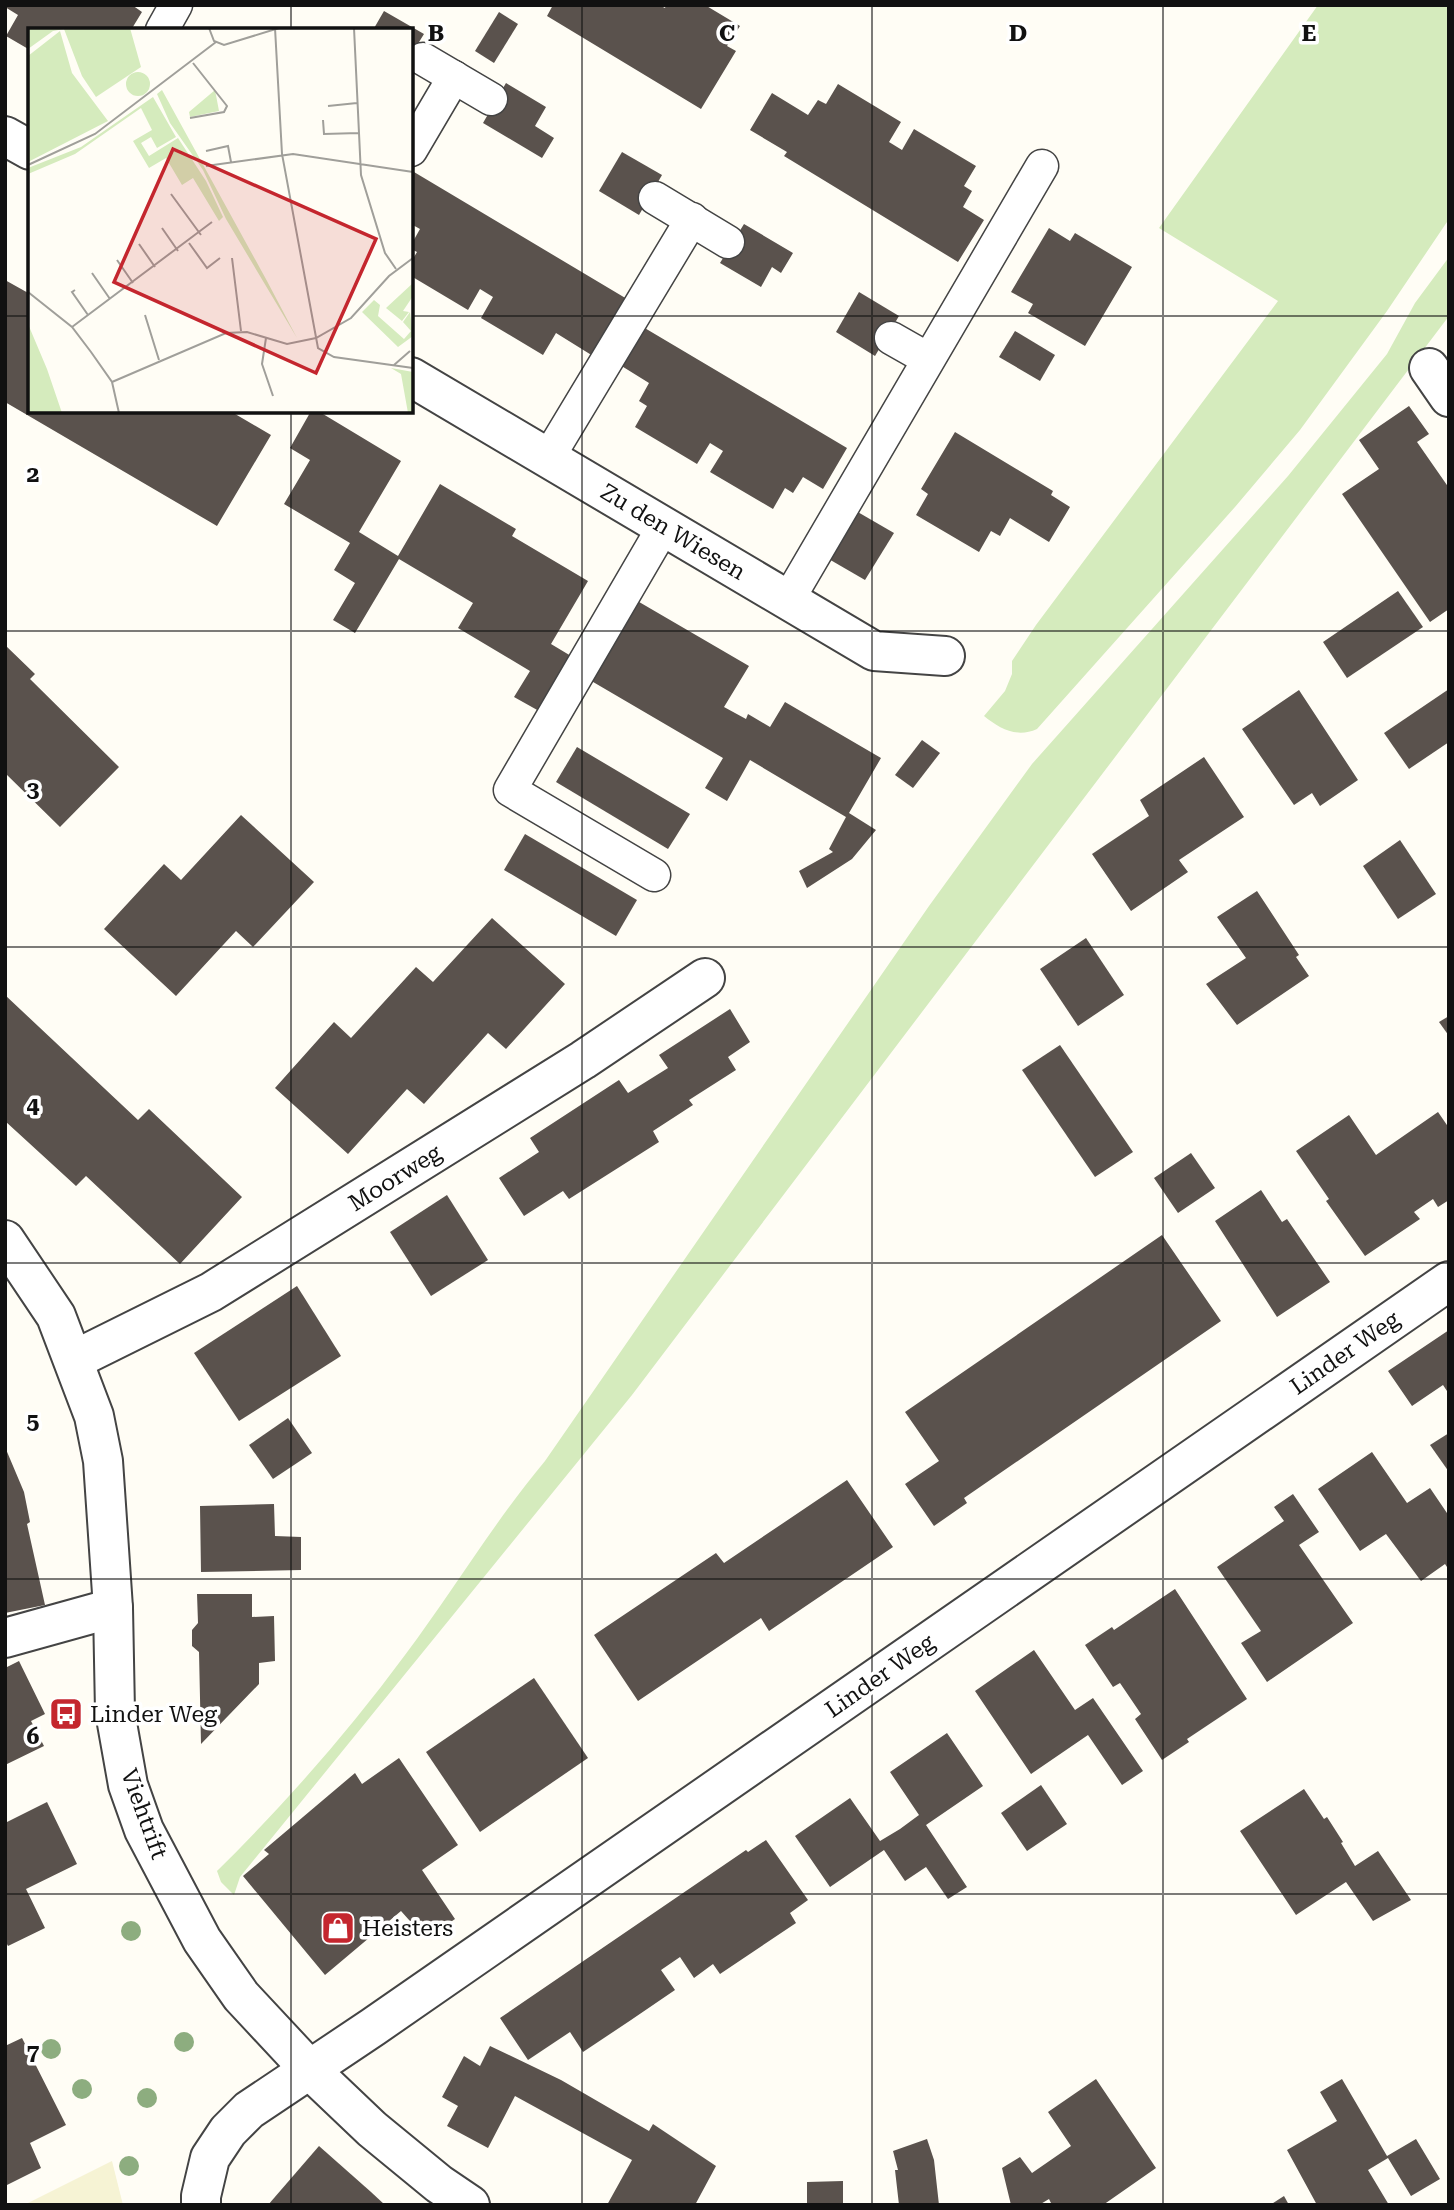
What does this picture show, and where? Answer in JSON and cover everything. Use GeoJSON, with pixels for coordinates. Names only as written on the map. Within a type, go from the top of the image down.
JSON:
{"type":"FeatureCollection","features":[{"type":"Feature","properties":{"kind":"street"},"geometry":{"type":"LineString","coordinates":[[5,136],[28,149]]}},
{"type":"Feature","properties":{"kind":"street","name":"Zu den Wiesen"},"geometry":{"type":"LineString","coordinates":[[413,378],[874,651],[945,656]]}},
{"type":"Feature","properties":{"kind":"street","name":"Moorweg"},"geometry":{"type":"LineString","coordinates":[[75,1360],[211,1292],[572,1067],[705,978]]}},
{"type":"Feature","properties":{"kind":"street","name":"Viehtrift"},"geometry":{"type":"LineString","coordinates":[[5,1240],[57,1316],[94,1416],[103,1461],[113,1608],[115,1712],[128,1785],[144,1830],[202,1940],[240,1996],[310,2070],[372,2129],[439,2184],[470,2205]]}},
{"type":"Feature","properties":{"kind":"street","name":"Linder Weg"},"geometry":{"type":"LineString","coordinates":[[201,2205],[210,2158],[228,2131],[249,2110],[1449,1281]]}},
{"type":"Feature","properties":{"kind":"street"},"geometry":{"type":"LineString","coordinates":[[5,1638],[113,1608]]}},
{"type":"Feature","properties":{"kind":"lane"},"geometry":{"type":"LineString","coordinates":[[163,28],[176,5]]}},
{"type":"Feature","properties":{"kind":"lane"},"geometry":{"type":"LineString","coordinates":[[423,59],[491,99]]}},
{"type":"Feature","properties":{"kind":"lane"},"geometry":{"type":"LineString","coordinates":[[413,147],[454,77]]}},
{"type":"Feature","properties":{"kind":"lane"},"geometry":{"type":"LineString","coordinates":[[788,600],[1042,166]]}},
{"type":"Feature","properties":{"kind":"lane"},"geometry":{"type":"LineString","coordinates":[[655,198],[728,242]]}},
{"type":"Feature","properties":{"kind":"lane"},"geometry":{"type":"LineString","coordinates":[[548,458],[692,219]]}},
{"type":"Feature","properties":{"kind":"lane"},"geometry":{"type":"LineString","coordinates":[[891,338],[928,359]]}},
{"type":"Feature","properties":{"kind":"lane"},"geometry":{"type":"LineString","coordinates":[[654,875],[510,790],[663,526]]}},
{"type":"Feature","properties":{"kind":"shaded area"},"geometry":{"type":"Polygon","coordinates":[[[112,2161],[123,2205],[24,2205],[112,2161]]]}},
{"type":"Feature","properties":{"kind":"green space"},"geometry":{"type":"Polygon","coordinates":[[[1318,5],[1449,5],[1449,219],[1387,311],[1300,430],[1037,729],[1023,733],[996,725],[984,716],[1005,691],[1012,674],[1012,661],[1278,301],[1159,228],[1318,5]]]}},
{"type":"Feature","properties":{"kind":"green space"},"geometry":{"type":"Polygon","coordinates":[[[1449,257],[1449,316],[632,1395],[240,1877],[234,1895],[221,1882],[217,1871],[315,1767],[423,1631],[508,1508],[545,1461],[929,906],[1032,764],[1288,476],[1387,354],[1415,303],[1449,257]]]}},
{"type":"Feature","properties":{"kind":"building"},"geometry":{"type":"Polygon","coordinates":[[[132,5],[142,12],[132,28],[28,28],[28,49],[6,36],[18,15],[5,7],[132,5]]]}},
{"type":"Feature","properties":{"kind":"building"},"geometry":{"type":"Polygon","coordinates":[[[553,5],[659,5],[665,8],[666,5],[705,5],[740,26],[727,46],[736,51],[701,109],[547,16],[553,5]]]}},
{"type":"Feature","properties":{"kind":"building"},"geometry":{"type":"Polygon","coordinates":[[[384,11],[424,34],[413,52],[413,28],[374,28],[384,11]]]}},
{"type":"Feature","properties":{"kind":"building"},"geometry":{"type":"Polygon","coordinates":[[[499,12],[518,24],[494,63],[475,51],[499,12]]]}},
{"type":"Feature","properties":{"kind":"building"},"geometry":{"type":"Polygon","coordinates":[[[506,83],[546,107],[535,126],[554,138],[542,158],[483,123],[506,83]]]}},
{"type":"Feature","properties":{"kind":"building"},"geometry":{"type":"Polygon","coordinates":[[[838,84],[901,122],[889,142],[902,150],[914,129],[976,166],[964,186],[972,191],[963,207],[984,220],[958,262],[784,156],[787,152],[750,130],[772,93],[808,115],[818,100],[826,104],[838,84]]]}},
{"type":"Feature","properties":{"kind":"building"},"geometry":{"type":"Polygon","coordinates":[[[622,152],[662,175],[639,215],[599,191],[622,152]]]}},
{"type":"Feature","properties":{"kind":"building"},"geometry":{"type":"Polygon","coordinates":[[[414,172],[627,299],[593,356],[556,333],[543,355],[481,318],[493,297],[480,289],[468,310],[413,277],[413,259],[417,252],[413,250],[413,241],[420,229],[413,225],[414,172]]]}},
{"type":"Feature","properties":{"kind":"building"},"geometry":{"type":"Polygon","coordinates":[[[744,224],[793,253],[781,273],[772,267],[761,287],[720,263],[744,224]]]}},
{"type":"Feature","properties":{"kind":"building"},"geometry":{"type":"Polygon","coordinates":[[[1049,228],[1070,241],[1075,233],[1132,267],[1085,346],[1028,313],[1033,304],[1011,292],[1049,228]]]}},
{"type":"Feature","properties":{"kind":"building"},"geometry":{"type":"Polygon","coordinates":[[[5,280],[28,293],[28,413],[233,413],[271,435],[217,526],[5,402],[5,280]]]}},
{"type":"Feature","properties":{"kind":"building"},"geometry":{"type":"Polygon","coordinates":[[[859,292],[899,316],[875,356],[836,332],[859,292]]]}},
{"type":"Feature","properties":{"kind":"building"},"geometry":{"type":"Polygon","coordinates":[[[643,327],[847,448],[823,489],[803,477],[793,493],[785,488],[773,509],[710,472],[723,451],[710,443],[697,464],[635,427],[647,406],[639,401],[649,383],[620,365],[643,327]]]}},
{"type":"Feature","properties":{"kind":"building"},"geometry":{"type":"Polygon","coordinates":[[[1015,331],[1055,355],[1040,381],[999,357],[1015,331]]]}},
{"type":"Feature","properties":{"kind":"building"},"geometry":{"type":"Polygon","coordinates":[[[1409,406],[1429,434],[1417,442],[1449,488],[1449,609],[1430,622],[1342,494],[1379,469],[1359,440],[1409,406]]]}},
{"type":"Feature","properties":{"kind":"building"},"geometry":{"type":"Polygon","coordinates":[[[310,413],[321,413],[401,461],[359,532],[398,556],[440,484],[516,529],[512,536],[588,581],[551,644],[571,656],[539,711],[514,697],[530,671],[458,628],[473,603],[399,559],[355,633],[333,620],[355,583],[334,570],[350,543],[284,504],[310,460],[290,448],[310,413]]]}},
{"type":"Feature","properties":{"kind":"building"},"geometry":{"type":"Polygon","coordinates":[[[955,432],[1053,491],[1051,495],[1070,507],[1049,542],[1010,518],[1000,536],[991,531],[979,552],[916,515],[928,494],[921,489],[955,432]]]}},
{"type":"Feature","properties":{"kind":"building"},"geometry":{"type":"Polygon","coordinates":[[[856,511],[894,533],[865,580],[827,558],[856,511]]]}},
{"type":"Feature","properties":{"kind":"building"},"geometry":{"type":"Polygon","coordinates":[[[1398,591],[1423,627],[1347,678],[1323,642],[1398,591]]]}},
{"type":"Feature","properties":{"kind":"building"},"geometry":{"type":"Polygon","coordinates":[[[634,599],[749,666],[724,707],[746,719],[748,714],[770,727],[785,702],[881,758],[849,813],[876,830],[852,859],[807,888],[799,871],[833,852],[829,849],[846,817],[750,760],[727,801],[705,788],[723,758],[588,679],[634,599]]]}},
{"type":"Feature","properties":{"kind":"building"},"geometry":{"type":"Polygon","coordinates":[[[5,645],[35,674],[30,679],[119,767],[60,827],[5,773],[5,645]]]}},
{"type":"Feature","properties":{"kind":"building"},"geometry":{"type":"Polygon","coordinates":[[[1449,689],[1449,742],[1409,769],[1384,733],[1449,689]]]}},
{"type":"Feature","properties":{"kind":"building"},"geometry":{"type":"Polygon","coordinates":[[[1299,690],[1358,780],[1320,806],[1312,793],[1294,805],[1242,729],[1299,690]]]}},
{"type":"Feature","properties":{"kind":"building"},"geometry":{"type":"Polygon","coordinates":[[[922,740],[940,753],[913,788],[895,775],[922,740]]]}},
{"type":"Feature","properties":{"kind":"building"},"geometry":{"type":"Polygon","coordinates":[[[577,747],[690,814],[668,849],[556,782],[577,747]]]}},
{"type":"Feature","properties":{"kind":"building"},"geometry":{"type":"Polygon","coordinates":[[[1204,757],[1244,817],[1179,860],[1188,872],[1131,911],[1092,854],[1149,816],[1140,800],[1204,757]]]}},
{"type":"Feature","properties":{"kind":"building"},"geometry":{"type":"Polygon","coordinates":[[[241,815],[314,882],[253,947],[236,931],[176,996],[104,929],[164,864],[181,880],[241,815]]]}},
{"type":"Feature","properties":{"kind":"building"},"geometry":{"type":"Polygon","coordinates":[[[525,834],[637,900],[616,936],[504,870],[525,834]]]}},
{"type":"Feature","properties":{"kind":"building"},"geometry":{"type":"Polygon","coordinates":[[[1400,840],[1436,894],[1398,919],[1363,866],[1400,840]]]}},
{"type":"Feature","properties":{"kind":"building"},"geometry":{"type":"Polygon","coordinates":[[[1257,891],[1299,955],[1296,957],[1309,976],[1237,1025],[1206,984],[1246,958],[1217,917],[1257,891]]]}},
{"type":"Feature","properties":{"kind":"building"},"geometry":{"type":"Polygon","coordinates":[[[492,918],[565,984],[506,1049],[488,1033],[424,1104],[407,1089],[348,1154],[275,1088],[334,1022],[351,1038],[416,967],[433,982],[492,918]]]}},
{"type":"Feature","properties":{"kind":"building"},"geometry":{"type":"Polygon","coordinates":[[[1086,938],[1124,995],[1078,1026],[1040,969],[1086,938]]]}},
{"type":"Feature","properties":{"kind":"building"},"geometry":{"type":"Polygon","coordinates":[[[5,995],[138,1120],[149,1109],[242,1197],[180,1264],[86,1176],[76,1186],[5,1121],[5,995]]]}},
{"type":"Feature","properties":{"kind":"building"},"geometry":{"type":"Polygon","coordinates":[[[730,1009],[750,1042],[728,1057],[736,1070],[689,1100],[693,1105],[653,1131],[659,1142],[569,1199],[563,1191],[524,1216],[499,1178],[539,1152],[530,1138],[619,1080],[628,1093],[668,1068],[659,1055],[730,1009]]]}},
{"type":"Feature","properties":{"kind":"building"},"geometry":{"type":"Polygon","coordinates":[[[1449,1016],[1449,1036],[1439,1022],[1449,1016]]]}},
{"type":"Feature","properties":{"kind":"building"},"geometry":{"type":"Polygon","coordinates":[[[1060,1045],[1133,1152],[1095,1177],[1022,1070],[1060,1045]]]}},
{"type":"Feature","properties":{"kind":"building"},"geometry":{"type":"Polygon","coordinates":[[[1438,1112],[1449,1128],[1449,1200],[1438,1207],[1433,1199],[1414,1212],[1420,1219],[1365,1256],[1326,1201],[1329,1199],[1296,1151],[1349,1115],[1376,1155],[1438,1112]]]}},
{"type":"Feature","properties":{"kind":"building"},"geometry":{"type":"Polygon","coordinates":[[[1191,1153],[1215,1188],[1178,1213],[1154,1178],[1191,1153]]]}},
{"type":"Feature","properties":{"kind":"building"},"geometry":{"type":"Polygon","coordinates":[[[1261,1190],[1282,1222],[1287,1219],[1330,1282],[1277,1317],[1215,1221],[1261,1190]]]}},
{"type":"Feature","properties":{"kind":"building"},"geometry":{"type":"Polygon","coordinates":[[[447,1195],[488,1260],[431,1296],[390,1232],[447,1195]]]}},
{"type":"Feature","properties":{"kind":"building"},"geometry":{"type":"Polygon","coordinates":[[[1162,1235],[1221,1321],[964,1498],[967,1503],[934,1526],[905,1484],[939,1461],[905,1412],[1162,1235]]]}},
{"type":"Feature","properties":{"kind":"building"},"geometry":{"type":"Polygon","coordinates":[[[297,1286],[341,1356],[239,1421],[194,1353],[297,1286]]]}},
{"type":"Feature","properties":{"kind":"building"},"geometry":{"type":"Polygon","coordinates":[[[1449,1330],[1449,1394],[1443,1385],[1412,1406],[1388,1371],[1449,1330]]]}},
{"type":"Feature","properties":{"kind":"building"},"geometry":{"type":"Polygon","coordinates":[[[288,1418],[312,1453],[273,1479],[249,1445],[288,1418]]]}},
{"type":"Feature","properties":{"kind":"building"},"geometry":{"type":"Polygon","coordinates":[[[1449,1433],[1449,1472],[1430,1445],[1449,1433]]]}},
{"type":"Feature","properties":{"kind":"building"},"geometry":{"type":"Polygon","coordinates":[[[5,1447],[24,1492],[30,1522],[27,1524],[45,1605],[5,1613],[5,1447]]]}},
{"type":"Feature","properties":{"kind":"building"},"geometry":{"type":"Polygon","coordinates":[[[1372,1452],[1407,1503],[1430,1488],[1449,1516],[1449,1570],[1445,1564],[1421,1581],[1386,1534],[1360,1551],[1318,1489],[1372,1452]]]}},
{"type":"Feature","properties":{"kind":"building"},"geometry":{"type":"Polygon","coordinates":[[[847,1480],[893,1547],[769,1631],[761,1618],[638,1701],[594,1635],[716,1553],[724,1563],[847,1480]]]}},
{"type":"Feature","properties":{"kind":"building"},"geometry":{"type":"Polygon","coordinates":[[[1293,1494],[1319,1532],[1299,1545],[1353,1623],[1267,1682],[1241,1643],[1261,1631],[1217,1567],[1284,1521],[1274,1507],[1293,1494]]]}},
{"type":"Feature","properties":{"kind":"building"},"geometry":{"type":"Polygon","coordinates":[[[274,1504],[275,1536],[301,1537],[301,1570],[201,1572],[200,1506],[274,1504]]]}},
{"type":"Feature","properties":{"kind":"building"},"geometry":{"type":"Polygon","coordinates":[[[1175,1589],[1247,1699],[1187,1739],[1189,1742],[1162,1760],[1135,1719],[1141,1714],[1120,1683],[1113,1687],[1085,1645],[1112,1627],[1114,1630],[1175,1589]]]}},
{"type":"Feature","properties":{"kind":"building"},"geometry":{"type":"Polygon","coordinates":[[[197,1594],[252,1594],[252,1617],[274,1616],[275,1661],[259,1663],[259,1684],[201,1744],[199,1652],[192,1646],[192,1630],[198,1623],[197,1594]]]}},
{"type":"Feature","properties":{"kind":"building"},"geometry":{"type":"Polygon","coordinates":[[[1034,1650],[1075,1710],[1093,1698],[1143,1771],[1122,1785],[1088,1735],[1031,1774],[975,1691],[1034,1650]]]}},
{"type":"Feature","properties":{"kind":"building"},"geometry":{"type":"Polygon","coordinates":[[[19,1661],[45,1714],[31,1721],[44,1746],[5,1765],[5,1668],[19,1661]]]}},
{"type":"Feature","properties":{"kind":"building"},"geometry":{"type":"Polygon","coordinates":[[[534,1678],[588,1758],[480,1832],[426,1752],[534,1678]]]}},
{"type":"Feature","properties":{"kind":"building"},"geometry":{"type":"Polygon","coordinates":[[[947,1733],[983,1786],[926,1825],[967,1887],[948,1899],[926,1867],[905,1881],[884,1850],[830,1887],[795,1836],[850,1798],[880,1841],[900,1829],[919,1815],[890,1772],[947,1733]]]}},
{"type":"Feature","properties":{"kind":"building"},"geometry":{"type":"Polygon","coordinates":[[[399,1758],[458,1845],[422,1870],[455,1919],[426,1939],[401,1911],[325,1975],[243,1876],[269,1854],[264,1850],[355,1773],[362,1784],[399,1758]]]}},
{"type":"Feature","properties":{"kind":"building"},"geometry":{"type":"Polygon","coordinates":[[[1041,1785],[1067,1824],[1027,1851],[1001,1813],[1041,1785]]]}},
{"type":"Feature","properties":{"kind":"building"},"geometry":{"type":"Polygon","coordinates":[[[1304,1789],[1324,1819],[1327,1817],[1355,1866],[1378,1851],[1411,1900],[1373,1921],[1346,1882],[1296,1915],[1240,1831],[1304,1789]]]}},
{"type":"Feature","properties":{"kind":"building"},"geometry":{"type":"Polygon","coordinates":[[[47,1802],[77,1864],[26,1889],[45,1928],[8,1946],[5,1940],[5,1823],[47,1802]]]}},
{"type":"Feature","properties":{"kind":"building"},"geometry":{"type":"Polygon","coordinates":[[[766,1840],[808,1900],[790,1913],[796,1923],[720,1974],[713,1964],[694,1978],[680,1957],[661,1970],[675,1990],[631,2020],[583,2052],[570,2032],[528,2060],[500,2018],[746,1850],[748,1852],[766,1840]]]}},
{"type":"Feature","properties":{"kind":"building"},"geometry":{"type":"Polygon","coordinates":[[[22,2038],[66,2125],[30,2143],[41,2168],[5,2186],[5,2046],[22,2038]]]}},
{"type":"Feature","properties":{"kind":"building"},"geometry":{"type":"Polygon","coordinates":[[[490,2046],[561,2080],[649,2131],[653,2124],[716,2166],[695,2205],[607,2205],[632,2160],[515,2096],[488,2148],[447,2126],[458,2106],[442,2097],[464,2056],[480,2066],[490,2046]]]}},
{"type":"Feature","properties":{"kind":"building"},"geometry":{"type":"Polygon","coordinates":[[[1096,2079],[1156,2168],[1103,2205],[1052,2205],[1049,2199],[1039,2205],[1011,2205],[1002,2168],[1020,2157],[1032,2173],[1071,2146],[1048,2112],[1096,2079]]]}},
{"type":"Feature","properties":{"kind":"building"},"geometry":{"type":"Polygon","coordinates":[[[1342,2079],[1387,2156],[1416,2139],[1440,2179],[1411,2196],[1388,2158],[1368,2170],[1389,2205],[1317,2205],[1287,2150],[1337,2121],[1320,2092],[1342,2079]]]}},
{"type":"Feature","properties":{"kind":"building"},"geometry":{"type":"Polygon","coordinates":[[[927,2139],[934,2160],[939,2205],[899,2205],[895,2170],[898,2170],[893,2151],[927,2139]]]}},
{"type":"Feature","properties":{"kind":"building"},"geometry":{"type":"Polygon","coordinates":[[[319,2146],[371,2192],[385,2205],[268,2205],[319,2146]]]}},
{"type":"Feature","properties":{"kind":"building"},"geometry":{"type":"Polygon","coordinates":[[[843,2181],[843,2205],[807,2205],[807,2182],[843,2181]]]}},
{"type":"Feature","properties":{"kind":"building"},"geometry":{"type":"Polygon","coordinates":[[[1284,2196],[1289,2205],[1270,2205],[1284,2196]]]}},
{"type":"Feature","properties":{"kind":"place","name":"Linder Weg"},"geometry":{"type":"Point","coordinates":[66,1714]}},
{"type":"Feature","properties":{"kind":"place","name":"Heisters"},"geometry":{"type":"Point","coordinates":[338,1928]}}]}
